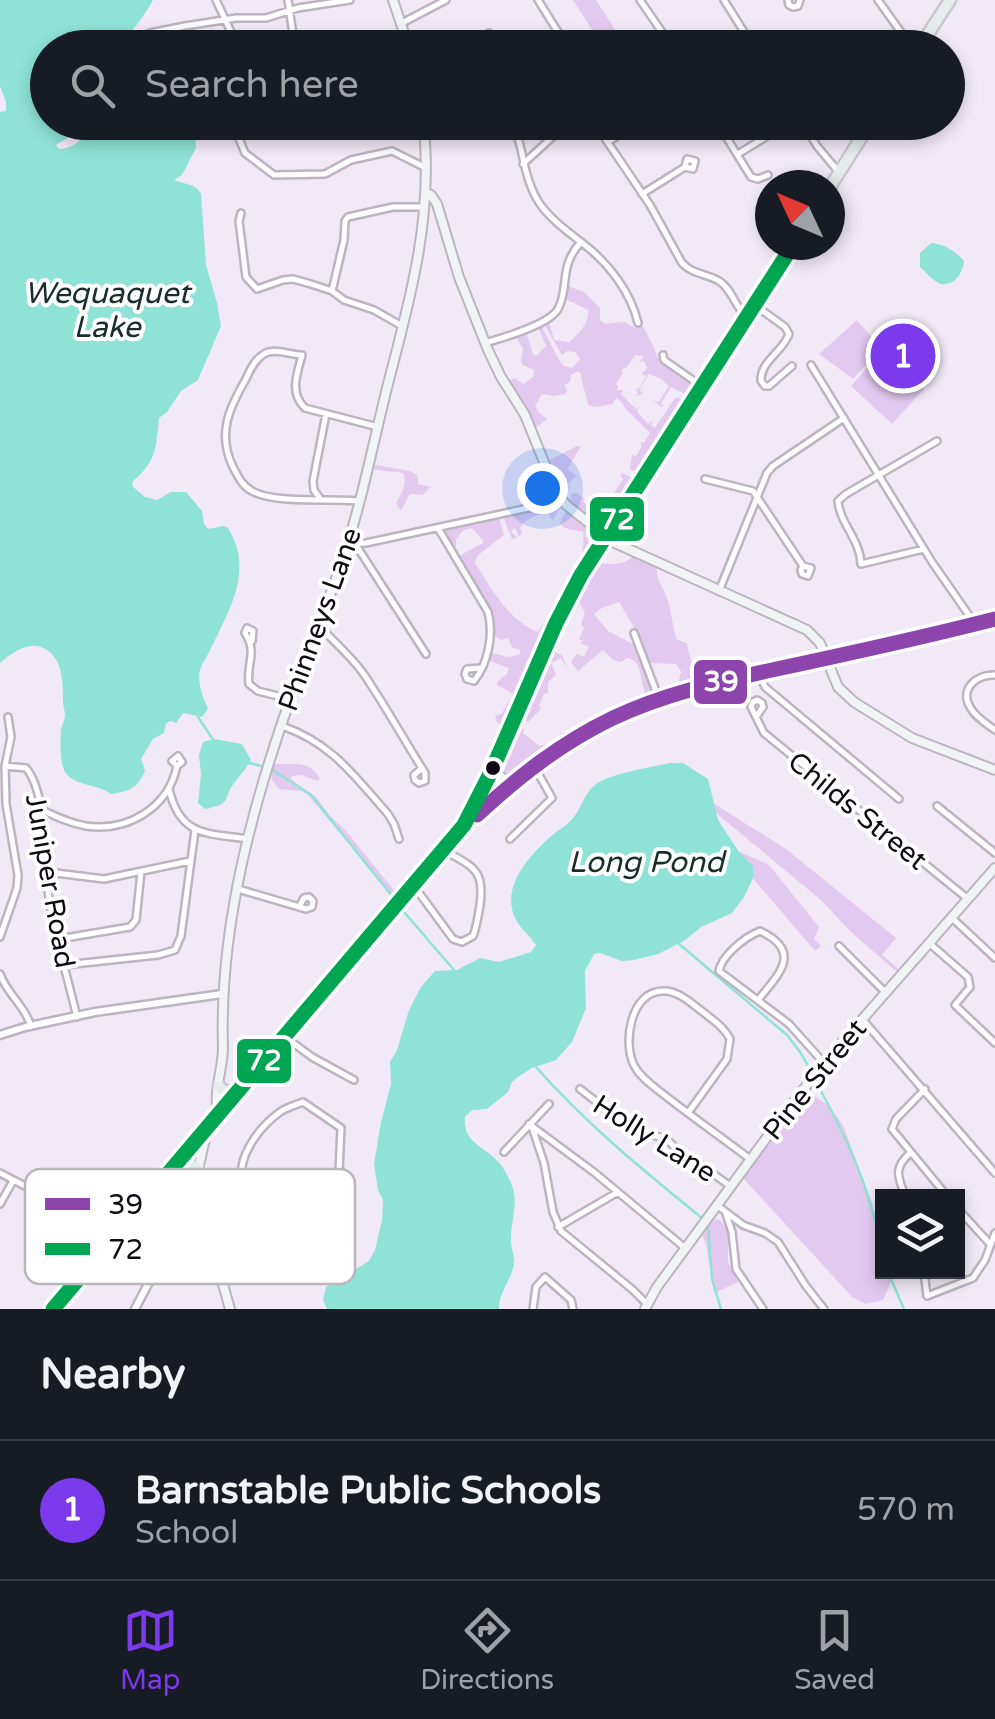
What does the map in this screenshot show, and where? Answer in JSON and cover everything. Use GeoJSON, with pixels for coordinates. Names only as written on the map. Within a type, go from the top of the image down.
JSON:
{"type":"FeatureCollection","features":[{"type":"Feature","properties":{"kind":"main road"},"geometry":{"type":"LineString","coordinates":[[393,0],[404,30]]}},
{"type":"Feature","properties":{"kind":"main road"},"geometry":{"type":"LineString","coordinates":[[929,30],[950,0]]}},
{"type":"Feature","properties":{"kind":"main road","name":"Phinneys Lane"},"geometry":{"type":"LineString","coordinates":[[220,1115],[216,1106],[223,1063],[222,994],[248,839],[290,699],[352,545],[417,267],[426,193],[424,140]]}},
{"type":"Feature","properties":{"kind":"main road"},"geometry":{"type":"LineString","coordinates":[[841,170],[860,140]]}},
{"type":"Feature","properties":{"kind":"main road"},"geometry":{"type":"LineString","coordinates":[[426,193],[437,204],[459,277],[485,343],[525,414],[559,496],[570,509],[614,542],[813,634],[838,686],[854,702],[912,738],[995,770]]}},
{"type":"Feature","properties":{"kind":"main road"},"geometry":{"type":"LineString","coordinates":[[174,1167],[469,816],[581,576],[784,260]]}},
{"type":"Feature","properties":{"kind":"main road"},"geometry":{"type":"LineString","coordinates":[[448,845],[534,766],[599,725],[659,700],[758,673],[995,619]]}},
{"type":"Feature","properties":{"kind":"main road"},"geometry":{"type":"LineString","coordinates":[[489,775],[508,780],[523,774]]}},
{"type":"Feature","properties":{"kind":"main road"},"geometry":{"type":"LineString","coordinates":[[489,775],[508,786]]}},
{"type":"Feature","properties":{"kind":"main road","name":"Pine Street"},"geometry":{"type":"LineString","coordinates":[[644,1307],[685,1248],[721,1208],[730,1186],[824,1063],[995,868]]}},
{"type":"Feature","properties":{"kind":"main road"},"geometry":{"type":"LineString","coordinates":[[219,1086],[225,1092],[242,1088]]}},
{"type":"Feature","properties":{"kind":"main road"},"geometry":{"type":"LineString","coordinates":[[198,1169],[206,1130]]}},
{"type":"Feature","properties":{"kind":"main road"},"geometry":{"type":"LineString","coordinates":[[174,1167],[184,1161],[197,1169]]}},
{"type":"Feature","properties":{"kind":"main road"},"geometry":{"type":"LineString","coordinates":[[53,1309],[74,1284]]}},
{"type":"Feature","properties":{"kind":"main road"},"geometry":{"type":"LineString","coordinates":[[223,1284],[230,1309]]}},
{"type":"Feature","properties":{"kind":"street"},"geometry":{"type":"LineString","coordinates":[[216,0],[230,30]]}},
{"type":"Feature","properties":{"kind":"street"},"geometry":{"type":"LineString","coordinates":[[288,0],[293,30]]}},
{"type":"Feature","properties":{"kind":"street"},"geometry":{"type":"LineString","coordinates":[[167,30],[266,18],[350,0]]}},
{"type":"Feature","properties":{"kind":"street"},"geometry":{"type":"LineString","coordinates":[[402,23],[446,0]]}},
{"type":"Feature","properties":{"kind":"street"},"geometry":{"type":"LineString","coordinates":[[538,0],[557,30]]}},
{"type":"Feature","properties":{"kind":"street"},"geometry":{"type":"LineString","coordinates":[[640,0],[661,30]]}},
{"type":"Feature","properties":{"kind":"street"},"geometry":{"type":"LineString","coordinates":[[724,0],[743,30]]}},
{"type":"Feature","properties":{"kind":"street"},"geometry":{"type":"LineString","coordinates":[[788,0],[793,7],[800,0]]}},
{"type":"Feature","properties":{"kind":"street"},"geometry":{"type":"LineString","coordinates":[[878,0],[899,30]]}},
{"type":"Feature","properties":{"kind":"street"},"geometry":{"type":"LineString","coordinates":[[240,140],[245,153],[274,175],[324,174],[352,160],[392,150],[426,169]]}},
{"type":"Feature","properties":{"kind":"street"},"geometry":{"type":"LineString","coordinates":[[517,140],[541,205],[616,278],[638,323]]}},
{"type":"Feature","properties":{"kind":"street"},"geometry":{"type":"LineString","coordinates":[[523,164],[550,140]]}},
{"type":"Feature","properties":{"kind":"street"},"geometry":{"type":"LineString","coordinates":[[611,140],[608,142],[685,267],[724,284],[747,317]]}},
{"type":"Feature","properties":{"kind":"street"},"geometry":{"type":"LineString","coordinates":[[729,140],[755,178]]}},
{"type":"Feature","properties":{"kind":"street"},"geometry":{"type":"LineString","coordinates":[[738,154],[761,140]]}},
{"type":"Feature","properties":{"kind":"street"},"geometry":{"type":"LineString","coordinates":[[814,140],[837,170]]}},
{"type":"Feature","properties":{"kind":"street"},"geometry":{"type":"LineString","coordinates":[[642,194],[685,167]]}},
{"type":"Feature","properties":{"kind":"street"},"geometry":{"type":"LineString","coordinates":[[332,291],[348,217],[393,207],[425,207]]}},
{"type":"Feature","properties":{"kind":"street"},"geometry":{"type":"LineString","coordinates":[[241,214],[246,277],[257,288],[293,280],[332,291],[402,326]]}},
{"type":"Feature","properties":{"kind":"street"},"geometry":{"type":"LineString","coordinates":[[485,343],[555,314],[570,258],[581,242]]}},
{"type":"Feature","properties":{"kind":"street"},"geometry":{"type":"LineString","coordinates":[[755,305],[789,334],[761,372],[761,381],[769,386],[792,366]]}},
{"type":"Feature","properties":{"kind":"street"},"geometry":{"type":"LineString","coordinates":[[360,501],[255,494],[244,486],[229,458],[225,431],[228,409],[254,363],[269,352],[302,355],[295,385],[296,399],[304,408],[378,427]]}},
{"type":"Feature","properties":{"kind":"street"},"geometry":{"type":"LineString","coordinates":[[663,355],[664,360],[702,386]]}},
{"type":"Feature","properties":{"kind":"street"},"geometry":{"type":"LineString","coordinates":[[811,365],[974,624]]}},
{"type":"Feature","properties":{"kind":"street"},"geometry":{"type":"LineString","coordinates":[[321,499],[313,484],[326,414]]}},
{"type":"Feature","properties":{"kind":"street"},"geometry":{"type":"LineString","coordinates":[[719,590],[767,473],[844,418]]}},
{"type":"Feature","properties":{"kind":"street"},"geometry":{"type":"LineString","coordinates":[[924,549],[861,564],[858,543],[842,518],[838,501],[937,441]]}},
{"type":"Feature","properties":{"kind":"street"},"geometry":{"type":"LineString","coordinates":[[705,479],[748,489],[757,496],[803,566]]}},
{"type":"Feature","properties":{"kind":"street"},"geometry":{"type":"LineString","coordinates":[[426,654],[352,545],[538,506],[559,496]]}},
{"type":"Feature","properties":{"kind":"street"},"geometry":{"type":"LineString","coordinates":[[438,528],[488,612],[491,639],[482,668]]}},
{"type":"Feature","properties":{"kind":"street"},"geometry":{"type":"LineString","coordinates":[[318,628],[360,670],[422,768]]}},
{"type":"Feature","properties":{"kind":"street"},"geometry":{"type":"LineString","coordinates":[[634,634],[659,700]]}},
{"type":"Feature","properties":{"kind":"street"},"geometry":{"type":"LineString","coordinates":[[252,642],[249,684],[258,691],[290,699]]}},
{"type":"Feature","properties":{"kind":"street"},"geometry":{"type":"LineString","coordinates":[[758,673],[765,687],[900,799]]}},
{"type":"Feature","properties":{"kind":"street"},"geometry":{"type":"LineString","coordinates":[[995,675],[977,678],[970,685],[967,698],[972,711],[995,730]]}},
{"type":"Feature","properties":{"kind":"street"},"geometry":{"type":"LineString","coordinates":[[0,938],[18,876],[6,804],[5,766],[11,737],[8,717]]}},
{"type":"Feature","properties":{"kind":"street","name":"Childs Street"},"geometry":{"type":"LineString","coordinates":[[756,717],[764,733],[968,899]]}},
{"type":"Feature","properties":{"kind":"street"},"geometry":{"type":"LineString","coordinates":[[282,726],[335,755],[388,814],[399,839]]}},
{"type":"Feature","properties":{"kind":"street","name":"Juniper Road"},"geometry":{"type":"LineString","coordinates":[[5,766],[29,770],[40,809],[50,903],[77,1017]]}},
{"type":"Feature","properties":{"kind":"street"},"geometry":{"type":"LineString","coordinates":[[40,809],[67,821],[100,827],[116,825],[140,817],[156,804],[169,789],[176,766]]}},
{"type":"Feature","properties":{"kind":"street"},"geometry":{"type":"LineString","coordinates":[[510,838],[552,798],[534,766]]}},
{"type":"Feature","properties":{"kind":"street"},"geometry":{"type":"LineString","coordinates":[[169,789],[173,808]]}},
{"type":"Feature","properties":{"kind":"street"},"geometry":{"type":"LineString","coordinates":[[156,804],[173,808],[195,830],[248,839]]}},
{"type":"Feature","properties":{"kind":"street"},"geometry":{"type":"LineString","coordinates":[[937,806],[995,853]]}},
{"type":"Feature","properties":{"kind":"street"},"geometry":{"type":"LineString","coordinates":[[65,965],[175,950],[181,936],[195,830]]}},
{"type":"Feature","properties":{"kind":"street"},"geometry":{"type":"LineString","coordinates":[[414,886],[453,939],[462,942],[473,936],[478,923],[481,881],[448,845]]}},
{"type":"Feature","properties":{"kind":"street"},"geometry":{"type":"LineString","coordinates":[[48,872],[100,880],[190,861]]}},
{"type":"Feature","properties":{"kind":"street"},"geometry":{"type":"LineString","coordinates":[[59,940],[130,927],[136,920],[141,872]]}},
{"type":"Feature","properties":{"kind":"street"},"geometry":{"type":"LineString","coordinates":[[238,889],[299,907]]}},
{"type":"Feature","properties":{"kind":"street"},"geometry":{"type":"LineString","coordinates":[[951,917],[995,958]]}},
{"type":"Feature","properties":{"kind":"street"},"geometry":{"type":"LineString","coordinates":[[758,1000],[781,972],[784,962],[781,949],[760,932],[732,952],[719,967],[721,972],[799,1033],[824,1063]]}},
{"type":"Feature","properties":{"kind":"street"},"geometry":{"type":"LineString","coordinates":[[929,942],[968,977],[970,987],[955,1005],[995,1043]]}},
{"type":"Feature","properties":{"kind":"street"},"geometry":{"type":"LineString","coordinates":[[839,946],[885,992]]}},
{"type":"Feature","properties":{"kind":"street"},"geometry":{"type":"LineString","coordinates":[[0,974],[4,988],[26,1013],[31,1026]]}},
{"type":"Feature","properties":{"kind":"street"},"geometry":{"type":"LineString","coordinates":[[688,1114],[728,1059],[730,1039],[722,1027],[687,1000],[669,991],[658,991],[644,998],[629,1036],[630,1056],[639,1074],[688,1114],[750,1159]]}},
{"type":"Feature","properties":{"kind":"street"},"geometry":{"type":"LineString","coordinates":[[0,1035],[105,1010],[222,994]]}},
{"type":"Feature","properties":{"kind":"street"},"geometry":{"type":"LineString","coordinates":[[862,1018],[995,1173]]}},
{"type":"Feature","properties":{"kind":"street"},"geometry":{"type":"LineString","coordinates":[[285,1036],[354,1080]]}},
{"type":"Feature","properties":{"kind":"street","name":"Holly Lane"},"geometry":{"type":"LineString","coordinates":[[580,1089],[633,1130],[667,1139],[687,1161],[701,1165],[730,1186]]}},
{"type":"Feature","properties":{"kind":"street"},"geometry":{"type":"LineString","coordinates":[[925,1090],[892,1126],[941,1189]]}},
{"type":"Feature","properties":{"kind":"street"},"geometry":{"type":"LineString","coordinates":[[242,1169],[245,1154],[266,1126],[285,1109],[303,1102],[341,1128],[340,1169]]}},
{"type":"Feature","properties":{"kind":"street"},"geometry":{"type":"LineString","coordinates":[[504,1152],[549,1104]]}},
{"type":"Feature","properties":{"kind":"street"},"geometry":{"type":"LineString","coordinates":[[531,1126],[685,1248]]}},
{"type":"Feature","properties":{"kind":"street"},"geometry":{"type":"LineString","coordinates":[[531,1126],[558,1227],[644,1307]]}},
{"type":"Feature","properties":{"kind":"street"},"geometry":{"type":"LineString","coordinates":[[903,1189],[898,1170],[910,1153]]}},
{"type":"Feature","properties":{"kind":"street"},"geometry":{"type":"LineString","coordinates":[[0,1173],[25,1187]]}},
{"type":"Feature","properties":{"kind":"street"},"geometry":{"type":"LineString","coordinates":[[0,1204],[13,1181]]}},
{"type":"Feature","properties":{"kind":"street"},"geometry":{"type":"LineString","coordinates":[[558,1227],[618,1192]]}},
{"type":"Feature","properties":{"kind":"street"},"geometry":{"type":"LineString","coordinates":[[721,1208],[732,1235],[736,1269],[762,1309]]}},
{"type":"Feature","properties":{"kind":"street"},"geometry":{"type":"LineString","coordinates":[[721,1208],[743,1225],[765,1232],[778,1242],[824,1309]]}},
{"type":"Feature","properties":{"kind":"street"},"geometry":{"type":"LineString","coordinates":[[965,1217],[990,1244]]}},
{"type":"Feature","properties":{"kind":"street"},"geometry":{"type":"LineString","coordinates":[[925,1279],[928,1296],[973,1278],[986,1260],[995,1233]]}},
{"type":"Feature","properties":{"kind":"street"},"geometry":{"type":"LineString","coordinates":[[532,1309],[536,1287],[545,1277],[571,1300],[573,1309]]}},
{"type":"Feature","properties":{"kind":"street"},"geometry":{"type":"LineString","coordinates":[[135,1309],[148,1284]]}},
{"type":"Feature","properties":{"kind":"shaded area"},"geometry":{"type":"Polygon","coordinates":[[[573,0],[596,0],[615,30],[592,30],[573,0]]]}},
{"type":"Feature","properties":{"kind":"shaded area"},"geometry":{"type":"Polygon","coordinates":[[[566,285],[584,292],[600,308],[600,320],[605,324],[624,322],[635,328],[642,325],[658,359],[698,387],[690,396],[671,387],[661,407],[653,400],[659,402],[669,386],[661,379],[649,374],[639,390],[643,393],[636,396],[636,390],[632,392],[646,376],[642,374],[647,368],[644,361],[640,362],[643,356],[635,355],[622,369],[617,390],[623,390],[621,394],[636,409],[640,407],[637,411],[648,424],[653,421],[651,425],[655,428],[675,398],[687,404],[640,473],[630,469],[632,455],[636,456],[642,446],[640,442],[644,443],[650,433],[616,398],[613,404],[588,405],[578,371],[564,385],[565,394],[542,394],[535,406],[547,419],[537,427],[506,382],[515,378],[523,384],[533,377],[534,370],[521,361],[523,349],[515,335],[526,331],[536,356],[546,346],[538,327],[541,325],[564,366],[572,368],[580,359],[575,352],[562,355],[544,324],[550,325],[554,340],[569,342],[585,324],[588,310],[563,298],[566,285]]]}},
{"type":"Feature","properties":{"kind":"shaded area"},"geometry":{"type":"Polygon","coordinates":[[[857,320],[881,348],[853,379],[819,354],[857,320]]]}},
{"type":"Feature","properties":{"kind":"shaded area"},"geometry":{"type":"Polygon","coordinates":[[[885,347],[922,379],[924,389],[892,424],[851,386],[885,347]]]}},
{"type":"Feature","properties":{"kind":"shaded area"},"geometry":{"type":"Polygon","coordinates":[[[581,446],[567,469],[579,478],[575,477],[568,485],[570,488],[563,491],[558,489],[548,461],[581,446]]]}},
{"type":"Feature","properties":{"kind":"shaded area"},"geometry":{"type":"Polygon","coordinates":[[[371,464],[410,471],[417,475],[418,484],[430,487],[423,495],[410,494],[401,511],[396,503],[404,485],[403,473],[369,469],[371,464]]]}},
{"type":"Feature","properties":{"kind":"shaded area"},"geometry":{"type":"Polygon","coordinates":[[[622,473],[632,477],[633,486],[611,521],[601,526],[568,503],[571,494],[577,493],[596,510],[604,509],[623,479],[622,473]]]}},
{"type":"Feature","properties":{"kind":"shaded area"},"geometry":{"type":"Polygon","coordinates":[[[554,502],[562,505],[553,520],[549,514],[533,517],[520,528],[519,537],[515,528],[511,531],[517,538],[512,539],[505,514],[554,502]]]}},
{"type":"Feature","properties":{"kind":"shaded area"},"geometry":{"type":"Polygon","coordinates":[[[565,512],[586,524],[596,544],[503,726],[495,716],[502,713],[513,694],[497,682],[509,668],[487,660],[492,653],[507,657],[519,655],[521,650],[513,648],[508,638],[501,640],[495,636],[486,602],[457,557],[483,541],[472,528],[464,530],[453,549],[442,531],[499,518],[504,535],[477,556],[475,563],[510,612],[538,632],[583,550],[583,532],[560,524],[565,512]]]}},
{"type":"Feature","properties":{"kind":"shaded area"},"geometry":{"type":"Polygon","coordinates":[[[635,555],[657,566],[677,640],[687,643],[698,681],[684,686],[676,664],[648,663],[619,602],[600,609],[594,614],[608,631],[637,646],[654,692],[647,699],[643,696],[639,667],[633,660],[613,660],[603,650],[578,671],[571,662],[576,654],[584,657],[589,647],[579,639],[585,613],[578,600],[600,563],[619,564],[635,555]]]}},
{"type":"Feature","properties":{"kind":"shaded area"},"geometry":{"type":"Polygon","coordinates":[[[552,651],[562,655],[568,669],[561,658],[551,663],[556,675],[548,682],[541,709],[528,722],[520,715],[546,656],[552,651]]]}},
{"type":"Feature","properties":{"kind":"shaded area"},"geometry":{"type":"Polygon","coordinates":[[[519,727],[539,746],[551,743],[563,732],[568,736],[514,774],[506,774],[501,770],[519,727]]]}},
{"type":"Feature","properties":{"kind":"shaded area"},"geometry":{"type":"Polygon","coordinates":[[[274,764],[300,764],[316,773],[320,779],[317,781],[302,775],[291,779],[316,797],[346,831],[397,894],[394,897],[309,796],[302,791],[279,789],[272,780],[274,764]]]}},
{"type":"Feature","properties":{"kind":"shaded area"},"geometry":{"type":"Polygon","coordinates":[[[713,803],[786,849],[896,938],[882,955],[900,970],[898,973],[822,901],[715,812],[713,803]]]}},
{"type":"Feature","properties":{"kind":"shaded area"},"geometry":{"type":"Polygon","coordinates":[[[740,852],[769,865],[819,927],[814,939],[821,946],[815,951],[751,876],[737,855],[740,852]]]}},
{"type":"Feature","properties":{"kind":"shaded area"},"geometry":{"type":"Polygon","coordinates":[[[808,1092],[828,1105],[843,1125],[871,1200],[875,1217],[875,1279],[891,1282],[883,1300],[866,1304],[852,1297],[743,1178],[808,1092]]]}},
{"type":"Feature","properties":{"kind":"shaded area"},"geometry":{"type":"Polygon","coordinates":[[[715,1219],[728,1231],[728,1262],[738,1282],[714,1293],[702,1234],[715,1219]]]}},
{"type":"Feature","properties":{"kind":"water","name":"Wequaquet Lake"},"geometry":{"type":"Polygon","coordinates":[[[0,0],[153,0],[133,30],[30,30],[30,140],[64,140],[56,145],[59,149],[80,140],[195,140],[196,148],[182,175],[174,180],[201,194],[206,265],[221,326],[198,380],[181,391],[159,418],[154,453],[132,486],[145,497],[157,500],[171,492],[186,492],[202,511],[208,529],[228,528],[236,544],[239,574],[232,604],[200,670],[200,685],[208,709],[202,717],[183,713],[176,723],[166,723],[164,733],[153,739],[141,759],[145,771],[139,782],[128,790],[111,794],[73,779],[64,770],[60,746],[65,716],[63,686],[54,656],[41,647],[30,646],[0,663],[0,112],[6,111],[6,102],[0,86],[0,0]]]}},
{"type":"Feature","properties":{"kind":"water"},"geometry":{"type":"Polygon","coordinates":[[[931,243],[949,249],[964,261],[954,281],[938,283],[920,267],[920,253],[931,243]]]}},
{"type":"Feature","properties":{"kind":"water"},"geometry":{"type":"Polygon","coordinates":[[[214,739],[242,744],[251,760],[224,802],[205,809],[198,803],[199,755],[203,742],[214,739]]]}},
{"type":"Feature","properties":{"kind":"water","name":"Long Pond"},"geometry":{"type":"Polygon","coordinates":[[[683,763],[708,779],[718,820],[753,866],[753,878],[744,897],[732,913],[658,954],[622,961],[594,954],[585,971],[586,1008],[572,1042],[556,1060],[518,1077],[508,1092],[487,1109],[472,1110],[465,1117],[468,1133],[501,1165],[514,1193],[514,1264],[499,1309],[327,1309],[323,1300],[326,1287],[355,1284],[355,1269],[369,1261],[375,1250],[383,1200],[374,1164],[391,1084],[390,1062],[421,987],[435,971],[457,970],[480,958],[499,962],[531,952],[536,945],[518,923],[512,908],[518,875],[532,855],[571,821],[595,785],[618,775],[683,763]]]}},
{"type":"Feature","properties":{"kind":"waterway"},"geometry":{"type":"LineString","coordinates":[[198,717],[214,741]]}},
{"type":"Feature","properties":{"kind":"waterway"},"geometry":{"type":"LineString","coordinates":[[249,763],[262,766]]}},
{"type":"Feature","properties":{"kind":"waterway"},"geometry":{"type":"LineString","coordinates":[[274,771],[311,795],[392,896]]}},
{"type":"Feature","properties":{"kind":"waterway"},"geometry":{"type":"LineString","coordinates":[[404,912],[454,970]]}},
{"type":"Feature","properties":{"kind":"waterway"},"geometry":{"type":"LineString","coordinates":[[679,944],[787,1035],[811,1071]]}},
{"type":"Feature","properties":{"kind":"waterway"},"geometry":{"type":"LineString","coordinates":[[536,1067],[595,1127],[703,1219]]}},
{"type":"Feature","properties":{"kind":"waterway"},"geometry":{"type":"LineString","coordinates":[[816,1082],[855,1162],[875,1221]]}},
{"type":"Feature","properties":{"kind":"waterway"},"geometry":{"type":"LineString","coordinates":[[708,1227],[712,1279],[721,1309]]}},
{"type":"Feature","properties":{"kind":"waterway"},"geometry":{"type":"LineString","coordinates":[[891,1279],[904,1309]]}},
{"type":"Feature","properties":{"kind":"transit line","name":"72"},"geometry":{"type":"LineString","coordinates":[[172,1169],[464,825],[581,575],[783,260]]}},
{"type":"Feature","properties":{"kind":"transit line","name":"39"},"geometry":{"type":"LineString","coordinates":[[477,815],[558,750],[613,718],[652,702],[732,679],[995,619]]}},
{"type":"Feature","properties":{"kind":"transit line","name":"72"},"geometry":{"type":"LineString","coordinates":[[53,1309],[74,1284]]}},
{"type":"Feature","properties":{"kind":"place","name":"Barnstable Public Schools"},"geometry":{"type":"Point","coordinates":[903,356]}}]}
